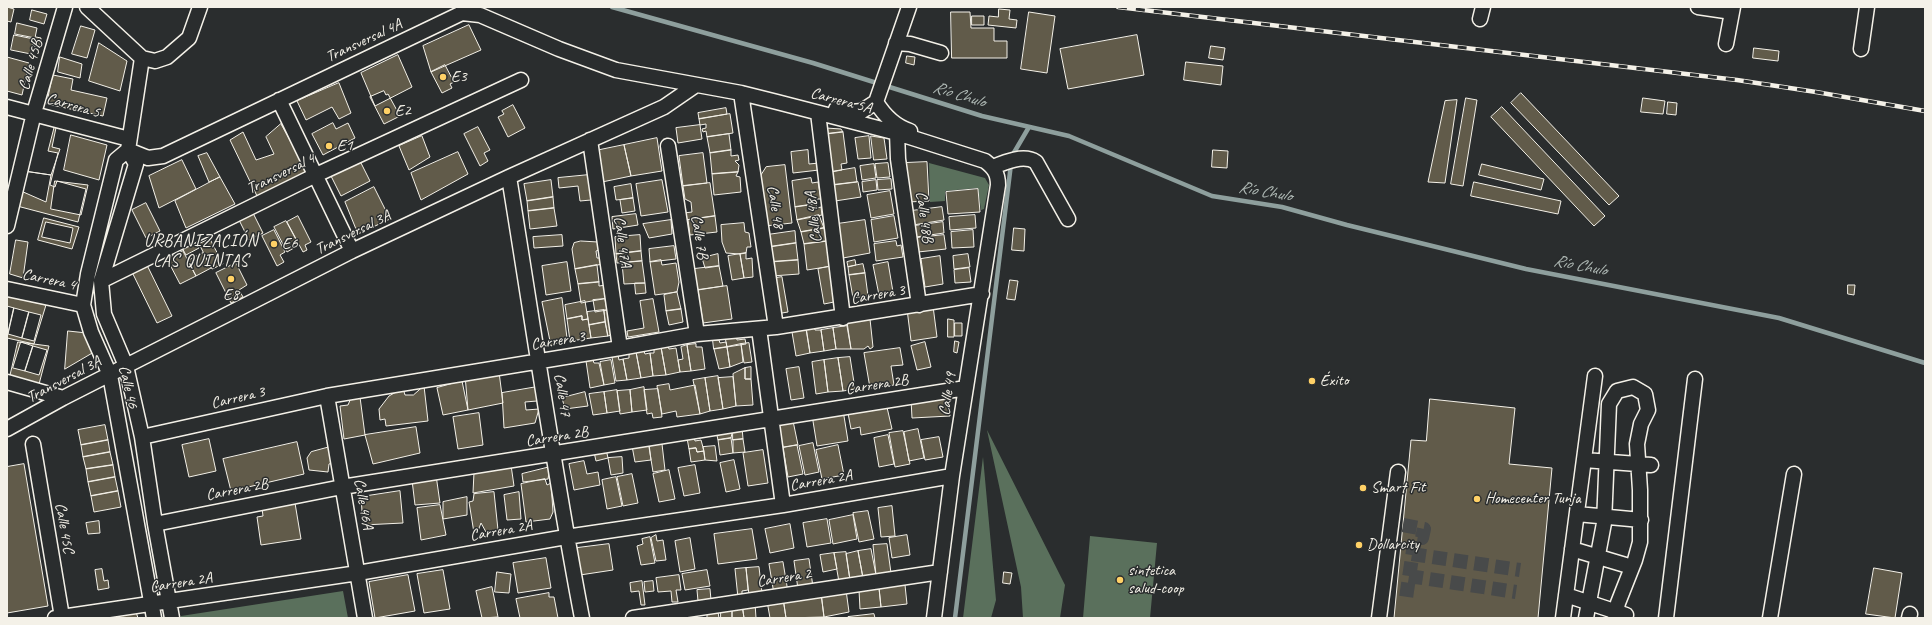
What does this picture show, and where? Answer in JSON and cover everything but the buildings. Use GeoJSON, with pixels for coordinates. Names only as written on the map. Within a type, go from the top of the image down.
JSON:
{"type":"FeatureCollection","features":[{"type":"Feature","properties":{"kind":"street","name":"Calle 45B"},"geometry":{"type":"LineString","coordinates":[[7,226],[34,113],[66,7]]}},
{"type":"Feature","properties":{"kind":"street"},"geometry":{"type":"LineString","coordinates":[[87,7],[142,58],[155,61],[167,57],[189,38],[200,7]]}},
{"type":"Feature","properties":{"kind":"street"},"geometry":{"type":"LineString","coordinates":[[777,102],[814,105],[851,112],[862,111],[876,102],[909,7]]}},
{"type":"Feature","properties":{"kind":"street"},"geometry":{"type":"LineString","coordinates":[[1698,7],[1733,9],[1726,44]]}},
{"type":"Feature","properties":{"kind":"street"},"geometry":{"type":"LineString","coordinates":[[1861,49],[1867,7]]}},
{"type":"Feature","properties":{"kind":"street","name":"Transversal 4A"},"geometry":{"type":"LineString","coordinates":[[128,145],[148,158],[163,156],[462,13],[480,15],[559,49],[616,70],[666,80]]}},
{"type":"Feature","properties":{"kind":"street"},"geometry":{"type":"LineString","coordinates":[[894,49],[910,44],[941,53]]}},
{"type":"Feature","properties":{"kind":"street"},"geometry":{"type":"LineString","coordinates":[[128,145],[142,58]]}},
{"type":"Feature","properties":{"kind":"street","name":"Transversal 4"},"geometry":{"type":"LineString","coordinates":[[101,281],[316,175],[521,80]]}},
{"type":"Feature","properties":{"kind":"street","name":"Carrera 5A"},"geometry":{"type":"LineString","coordinates":[[666,80],[740,93],[897,133],[991,168]]}},
{"type":"Feature","properties":{"kind":"street","name":"Transversal 3A"},"geometry":{"type":"LineString","coordinates":[[7,429],[63,398],[352,252],[509,177],[664,107],[696,85]]}},
{"type":"Feature","properties":{"kind":"street","name":"Calle 48"},"geometry":{"type":"LineString","coordinates":[[740,93],[776,327]]}},
{"type":"Feature","properties":{"kind":"street"},"geometry":{"type":"LineString","coordinates":[[279,100],[352,252]]}},
{"type":"Feature","properties":{"kind":"street"},"geometry":{"type":"LineString","coordinates":[[876,102],[884,115],[900,126],[974,153],[991,168],[1006,161],[1032,159],[1041,168],[1068,219]]}},
{"type":"Feature","properties":{"kind":"street","name":"Carrera 5"},"geometry":{"type":"LineString","coordinates":[[7,107],[34,113],[128,145]]}},
{"type":"Feature","properties":{"kind":"street","name":"Calle 48A"},"geometry":{"type":"LineString","coordinates":[[818,113],[843,318]]}},
{"type":"Feature","properties":{"kind":"street","name":"Calle 48B"},"geometry":{"type":"LineString","coordinates":[[897,133],[898,159],[919,305]]}},
{"type":"Feature","properties":{"kind":"street","name":"Calle 47A"},"geometry":{"type":"LineString","coordinates":[[590,140],[620,348]]}},
{"type":"Feature","properties":{"kind":"street","name":"Calle 46"},"geometry":{"type":"LineString","coordinates":[[153,611],[110,374],[91,332],[83,305],[88,274],[116,160],[128,145],[136,164],[101,281],[104,314],[126,366],[142,437],[155,524],[172,618]]}},
{"type":"Feature","properties":{"kind":"street","name":"Calle 7B"},"geometry":{"type":"LineString","coordinates":[[668,146],[697,334]]}},
{"type":"Feature","properties":{"kind":"street","name":"Calle 49"},"geometry":{"type":"LineString","coordinates":[[934,618],[952,476],[982,294],[991,168]]}},
{"type":"Feature","properties":{"kind":"street","name":"Calle 47"},"geometry":{"type":"LineString","coordinates":[[509,177],[540,361],[566,537],[582,618]]}},
{"type":"Feature","properties":{"kind":"street","name":"Carrera 4"},"geometry":{"type":"LineString","coordinates":[[7,289],[83,305]]}},
{"type":"Feature","properties":{"kind":"street","name":"Carrera 3"},"geometry":{"type":"LineString","coordinates":[[142,437],[327,396],[697,334],[758,329],[843,318],[982,294]]}},
{"type":"Feature","properties":{"kind":"street"},"geometry":{"type":"LineString","coordinates":[[758,329],[783,505]]}},
{"type":"Feature","properties":{"kind":"street"},"geometry":{"type":"LineString","coordinates":[[1563,618],[1595,376]]}},
{"type":"Feature","properties":{"kind":"street"},"geometry":{"type":"LineString","coordinates":[[1666,618],[1695,379]]}},
{"type":"Feature","properties":{"kind":"street"},"geometry":{"type":"LineString","coordinates":[[7,382],[63,398]]}},
{"type":"Feature","properties":{"kind":"street"},"geometry":{"type":"LineString","coordinates":[[1566,595],[1589,603],[1619,615],[1618,603],[1640,542],[1644,465],[1637,444],[1641,424],[1648,410],[1645,394],[1633,387],[1617,391],[1609,404],[1604,517],[1589,603],[1586,618]]}},
{"type":"Feature","properties":{"kind":"street","name":"Carrera 2B"},"geometry":{"type":"LineString","coordinates":[[155,524],[342,487],[554,455],[966,388]]}},
{"type":"Feature","properties":{"kind":"street","name":"Calle 46A"},"geometry":{"type":"LineString","coordinates":[[327,396],[365,618]]}},
{"type":"Feature","properties":{"kind":"street","name":"Calle 45C"},"geometry":{"type":"LineString","coordinates":[[33,444],[59,618]]}},
{"type":"Feature","properties":{"kind":"street"},"geometry":{"type":"LineString","coordinates":[[1584,460],[1644,465]]}},
{"type":"Feature","properties":{"kind":"street"},"geometry":{"type":"LineString","coordinates":[[1379,618],[1397,524],[1398,472]]}},
{"type":"Feature","properties":{"kind":"street"},"geometry":{"type":"LineString","coordinates":[[1770,618],[1794,474]]}},
{"type":"Feature","properties":{"kind":"street","name":"Carrera 2A"},"geometry":{"type":"LineString","coordinates":[[59,618],[153,611],[169,602],[358,573],[566,537],[783,505],[952,476]]}},
{"type":"Feature","properties":{"kind":"street"},"geometry":{"type":"LineString","coordinates":[[1577,514],[1641,520]]}},
{"type":"Feature","properties":{"kind":"street"},"geometry":{"type":"LineString","coordinates":[[1572,549],[1632,567]]}},
{"type":"Feature","properties":{"kind":"street","name":"Carrera 2"},"geometry":{"type":"LineString","coordinates":[[633,618],[940,572]]}},
{"type":"Feature","properties":{"kind":"green space"},"geometry":{"type":"Polygon","coordinates":[[[929,163],[985,178],[989,185],[984,209],[981,210],[978,188],[945,191],[945,201],[930,202],[929,163]]]}},
{"type":"Feature","properties":{"kind":"green space"},"geometry":{"type":"Polygon","coordinates":[[[987,430],[1065,585],[1060,618],[1023,618],[1021,587],[987,430]]]}},
{"type":"Feature","properties":{"kind":"green space"},"geometry":{"type":"Polygon","coordinates":[[[983,457],[996,600],[991,618],[963,618],[983,457]]]}},
{"type":"Feature","properties":{"kind":"green space","name":"sintetica salud-coop"},"geometry":{"type":"Polygon","coordinates":[[[1090,536],[1157,543],[1150,618],[1083,618],[1090,536]]]}},
{"type":"Feature","properties":{"kind":"green space"},"geometry":{"type":"Polygon","coordinates":[[[343,591],[348,618],[181,618],[181,616],[343,591]]]}},
{"type":"Feature","properties":{"kind":"waterway","name":"Río Chulo"},"geometry":{"type":"LineString","coordinates":[[612,7],[813,63],[982,116],[1069,136],[1212,196],[1282,207],[1347,225],[1526,269],[1779,318],[1925,363]]}},
{"type":"Feature","properties":{"kind":"waterway"},"geometry":{"type":"LineString","coordinates":[[955,618],[1012,156],[1029,127]]}},
{"type":"Feature","properties":{"kind":"tunnel"},"geometry":{"type":"LineString","coordinates":[[1403,525],[1424,529],[1422,538],[1415,537],[1406,598]]}},
{"type":"Feature","properties":{"kind":"tunnel"},"geometry":{"type":"LineString","coordinates":[[1412,554],[1520,570]]}},
{"type":"Feature","properties":{"kind":"tunnel"},"geometry":{"type":"LineString","coordinates":[[1409,576],[1516,592]]}},
{"type":"Feature","properties":{"kind":"railway"},"geometry":{"type":"LineString","coordinates":[[1118,7],[1737,80],[1925,111]]}},
{"type":"Feature","properties":{"kind":"place","name":"E3"},"geometry":{"type":"Point","coordinates":[443,77]}},
{"type":"Feature","properties":{"kind":"place","name":"E2"},"geometry":{"type":"Point","coordinates":[387,111]}},
{"type":"Feature","properties":{"kind":"place","name":"E1"},"geometry":{"type":"Point","coordinates":[329,146]}},
{"type":"Feature","properties":{"kind":"place","name":"E6"},"geometry":{"type":"Point","coordinates":[274,244]}},
{"type":"Feature","properties":{"kind":"place","name":"E8"},"geometry":{"type":"Point","coordinates":[231,279]}},
{"type":"Feature","properties":{"kind":"place","name":"Éxito"},"geometry":{"type":"Point","coordinates":[1312,381]}},
{"type":"Feature","properties":{"kind":"place","name":"Smart Fit"},"geometry":{"type":"Point","coordinates":[1363,488]}},
{"type":"Feature","properties":{"kind":"place","name":"Homecenter Tunja"},"geometry":{"type":"Point","coordinates":[1477,499]}},
{"type":"Feature","properties":{"kind":"place","name":"Dollarcity"},"geometry":{"type":"Point","coordinates":[1359,545]}},
{"type":"Feature","properties":{"kind":"place","name":"sintetica salud-coop"},"geometry":{"type":"Point","coordinates":[1120,580]}},
{"type":"Feature","properties":{"kind":"district","name":"URBANIZACIÓN LAS QUINTAS"},"geometry":{"type":"Point","coordinates":[201,252]}}]}
